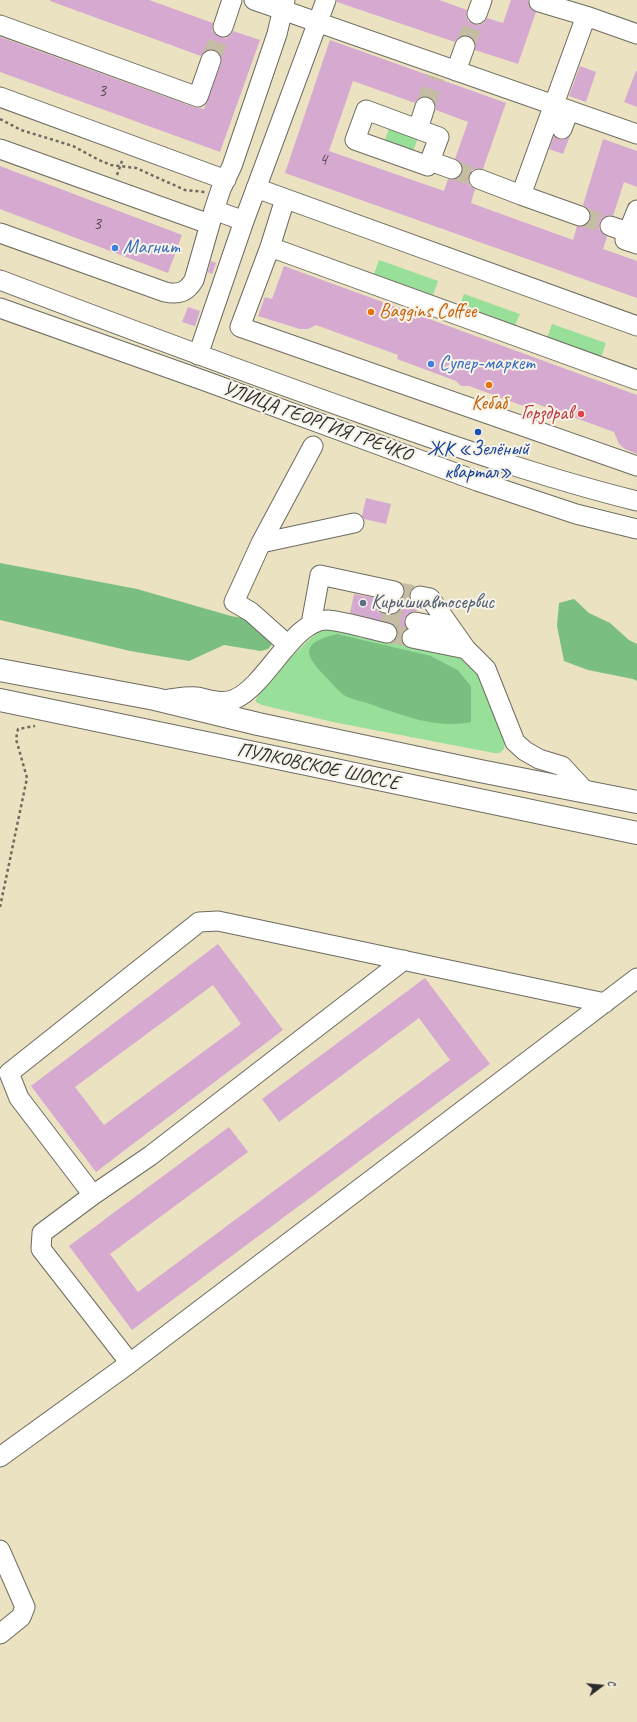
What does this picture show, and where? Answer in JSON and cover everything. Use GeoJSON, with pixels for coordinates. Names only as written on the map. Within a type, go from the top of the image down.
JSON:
{"type":"FeatureCollection","features":[{"type":"Feature","properties":{"kind":"highway","name":"ПУЛКОВСКОЕ ШОССЕ"},"geometry":{"type":"LineString","coordinates":[[0,670],[155,700],[480,771],[637,802]]}},
{"type":"Feature","properties":{"kind":"highway","name":"ПУЛКОВСКОЕ ШОССЕ"},"geometry":{"type":"LineString","coordinates":[[0,700],[637,833]]}},
{"type":"Feature","properties":{"kind":"street"},"geometry":{"type":"LineString","coordinates":[[223,27],[232,0]]}},
{"type":"Feature","properties":{"kind":"street"},"geometry":{"type":"LineString","coordinates":[[254,0],[283,5],[318,22],[444,71],[567,106],[637,134]]}},
{"type":"Feature","properties":{"kind":"street"},"geometry":{"type":"LineString","coordinates":[[198,355],[244,221],[326,0]]}},
{"type":"Feature","properties":{"kind":"street"},"geometry":{"type":"LineString","coordinates":[[539,2],[586,16],[637,34]]}},
{"type":"Feature","properties":{"kind":"street"},"geometry":{"type":"LineString","coordinates":[[0,233],[174,294],[182,293],[190,287],[194,280],[212,217],[232,166],[277,34],[283,5]]}},
{"type":"Feature","properties":{"kind":"street"},"geometry":{"type":"LineString","coordinates":[[562,129],[586,16]]}},
{"type":"Feature","properties":{"kind":"street"},"geometry":{"type":"LineString","coordinates":[[0,25],[198,96],[211,60]]}},
{"type":"Feature","properties":{"kind":"street"},"geometry":{"type":"LineString","coordinates":[[444,71],[465,46]]}},
{"type":"Feature","properties":{"kind":"street"},"geometry":{"type":"LineString","coordinates":[[0,97],[226,180]]}},
{"type":"Feature","properties":{"kind":"street"},"geometry":{"type":"LineString","coordinates":[[521,195],[567,106]]}},
{"type":"Feature","properties":{"kind":"street"},"geometry":{"type":"LineString","coordinates":[[418,129],[425,107]]}},
{"type":"Feature","properties":{"kind":"street"},"geometry":{"type":"LineString","coordinates":[[366,110],[418,129],[439,137],[428,166],[355,140],[366,110]]}},
{"type":"Feature","properties":{"kind":"street"},"geometry":{"type":"LineString","coordinates":[[0,148],[112,189],[212,217],[244,221]]}},
{"type":"Feature","properties":{"kind":"street"},"geometry":{"type":"LineString","coordinates":[[430,161],[452,169]]}},
{"type":"Feature","properties":{"kind":"street"},"geometry":{"type":"LineString","coordinates":[[479,179],[580,216]]}},
{"type":"Feature","properties":{"kind":"street"},"geometry":{"type":"LineString","coordinates":[[256,188],[637,326]]}},
{"type":"Feature","properties":{"kind":"street"},"geometry":{"type":"LineString","coordinates":[[286,199],[240,327],[637,466]]}},
{"type":"Feature","properties":{"kind":"street"},"geometry":{"type":"LineString","coordinates":[[610,226],[632,238],[637,210]]}},
{"type":"Feature","properties":{"kind":"street"},"geometry":{"type":"LineString","coordinates":[[270,247],[637,380]]}},
{"type":"Feature","properties":{"kind":"street","name":"УЛИЦА ГЕОРГИЯ ГРЕЧКО"},"geometry":{"type":"LineString","coordinates":[[0,280],[198,355],[422,435],[482,456],[604,493]]}},
{"type":"Feature","properties":{"kind":"street","name":"УЛИЦА ГЕОРГИЯ ГРЕЧКО"},"geometry":{"type":"LineString","coordinates":[[0,308],[208,382],[477,481],[576,514],[637,530]]}},
{"type":"Feature","properties":{"kind":"street"},"geometry":{"type":"LineString","coordinates":[[288,645],[251,612],[234,602],[261,543],[313,446]]}},
{"type":"Feature","properties":{"kind":"street"},"geometry":{"type":"LineString","coordinates":[[604,493],[637,494]]}},
{"type":"Feature","properties":{"kind":"street"},"geometry":{"type":"LineString","coordinates":[[604,493],[637,501]]}},
{"type":"Feature","properties":{"kind":"street"},"geometry":{"type":"LineString","coordinates":[[261,543],[354,523]]}},
{"type":"Feature","properties":{"kind":"street"},"geometry":{"type":"LineString","coordinates":[[155,700],[195,697],[217,702],[234,699],[249,690],[288,645],[311,624],[386,609],[320,575],[311,624]]}},
{"type":"Feature","properties":{"kind":"street"},"geometry":{"type":"LineString","coordinates":[[416,616],[430,598],[466,649],[486,669],[515,742],[525,751],[539,759],[562,766],[585,791]]}},
{"type":"Feature","properties":{"kind":"street"},"geometry":{"type":"LineString","coordinates":[[416,616],[447,621]]}},
{"type":"Feature","properties":{"kind":"street"},"geometry":{"type":"LineString","coordinates":[[416,616],[466,649]]}},
{"type":"Feature","properties":{"kind":"street"},"geometry":{"type":"LineString","coordinates":[[93,1195],[19,1098],[8,1073],[199,922],[218,921],[605,1002]]}},
{"type":"Feature","properties":{"kind":"street"},"geometry":{"type":"LineString","coordinates":[[130,1363],[41,1249],[42,1233],[93,1195],[150,1156],[404,960]]}},
{"type":"Feature","properties":{"kind":"street"},"geometry":{"type":"LineString","coordinates":[[0,1457],[130,1363],[637,978]]}},
{"type":"Feature","properties":{"kind":"street"},"geometry":{"type":"LineString","coordinates":[[0,1550],[25,1607],[21,1617],[0,1634]]}},
{"type":"Feature","properties":{"kind":"path"},"geometry":{"type":"LineString","coordinates":[[0,119],[21,130],[73,146],[99,160],[120,166],[136,168],[184,190],[205,192]]}},
{"type":"Feature","properties":{"kind":"path"},"geometry":{"type":"LineString","coordinates":[[112,189],[128,144]]}},
{"type":"Feature","properties":{"kind":"path"},"geometry":{"type":"LineString","coordinates":[[0,906],[27,778],[16,739],[18,729],[36,726],[40,708]]}},
{"type":"Feature","properties":{"kind":"green space"},"geometry":{"type":"Polygon","coordinates":[[[389,128],[418,138],[413,151],[385,140],[389,128]]]}},
{"type":"Feature","properties":{"kind":"green space"},"geometry":{"type":"Polygon","coordinates":[[[379,260],[438,281],[433,295],[374,274],[379,260]]]}},
{"type":"Feature","properties":{"kind":"green space"},"geometry":{"type":"Polygon","coordinates":[[[464,294],[520,314],[515,325],[460,305],[464,294]]]}},
{"type":"Feature","properties":{"kind":"green space"},"geometry":{"type":"Polygon","coordinates":[[[552,324],[606,343],[601,357],[547,338],[552,324]]]}},
{"type":"Feature","properties":{"kind":"green space"},"geometry":{"type":"Polygon","coordinates":[[[0,563],[137,589],[231,616],[271,623],[277,638],[268,649],[261,651],[224,645],[189,661],[130,651],[0,620],[0,563]]]}},
{"type":"Feature","properties":{"kind":"green space"},"geometry":{"type":"Polygon","coordinates":[[[574,599],[589,613],[610,623],[629,640],[637,644],[637,681],[588,670],[564,661],[557,626],[559,603],[574,599]]]}},
{"type":"Feature","properties":{"kind":"green space"},"geometry":{"type":"Polygon","coordinates":[[[324,626],[335,626],[452,649],[475,666],[505,741],[504,749],[500,753],[494,753],[333,722],[262,705],[256,702],[256,699],[271,679],[324,626]],[[431,656],[345,695],[428,722],[471,686],[458,670],[431,656]]]}},
{"type":"Feature","properties":{"kind":"green space"},"geometry":{"type":"Polygon","coordinates":[[[337,634],[431,656],[458,670],[471,686],[471,722],[458,724],[432,723],[395,713],[347,697],[319,670],[310,656],[309,651],[311,646],[316,641],[337,634]]]}},
{"type":"Feature","properties":{"kind":"building"},"geometry":{"type":"Polygon","coordinates":[[[50,0],[149,0],[213,23],[212,30],[219,37],[226,38],[231,35],[233,31],[260,40],[220,152],[0,72],[0,37],[194,107],[204,109],[221,64],[222,58],[219,53],[209,49],[201,56],[50,0]]]}},
{"type":"Feature","properties":{"kind":"building"},"geometry":{"type":"Polygon","coordinates":[[[337,0],[439,0],[467,10],[466,16],[468,21],[479,25],[484,23],[487,18],[503,23],[511,0],[528,0],[531,9],[536,12],[518,64],[475,50],[476,44],[474,39],[468,36],[463,35],[458,37],[455,42],[337,2],[337,0]]]}},
{"type":"Feature","properties":{"kind":"building"},"geometry":{"type":"Polygon","coordinates":[[[330,40],[506,103],[483,169],[478,168],[472,170],[469,175],[468,181],[470,186],[475,189],[471,203],[573,240],[577,226],[582,227],[587,225],[590,219],[591,214],[589,209],[583,205],[603,139],[637,151],[637,187],[624,182],[613,216],[608,215],[603,218],[600,222],[599,228],[607,237],[603,249],[637,261],[637,298],[285,173],[330,40]],[[353,81],[329,151],[444,191],[448,179],[454,180],[459,177],[462,172],[463,167],[460,162],[455,159],[468,122],[436,110],[436,104],[429,97],[422,96],[415,103],[353,81]]]}},
{"type":"Feature","properties":{"kind":"building"},"geometry":{"type":"Polygon","coordinates":[[[580,66],[596,72],[586,102],[569,96],[580,66]]]}},
{"type":"Feature","properties":{"kind":"building"},"geometry":{"type":"Polygon","coordinates":[[[637,71],[637,107],[624,102],[637,71]]]}},
{"type":"Feature","properties":{"kind":"building"},"geometry":{"type":"Polygon","coordinates":[[[554,136],[563,140],[570,136],[563,154],[549,149],[554,136]]]}},
{"type":"Feature","properties":{"kind":"building"},"geometry":{"type":"Polygon","coordinates":[[[0,166],[182,235],[168,273],[0,209],[0,166]]]}},
{"type":"Feature","properties":{"kind":"building"},"geometry":{"type":"Polygon","coordinates":[[[211,261],[216,263],[212,274],[208,272],[211,261]]]}},
{"type":"Feature","properties":{"kind":"building"},"geometry":{"type":"Polygon","coordinates":[[[284,266],[637,395],[637,454],[625,449],[619,444],[614,432],[532,402],[529,408],[469,386],[461,386],[456,381],[397,359],[398,355],[316,325],[308,329],[300,329],[258,316],[265,297],[272,299],[284,266]]]}},
{"type":"Feature","properties":{"kind":"building"},"geometry":{"type":"Polygon","coordinates":[[[188,307],[200,311],[195,326],[182,322],[188,307]]]}},
{"type":"Feature","properties":{"kind":"building"},"geometry":{"type":"Polygon","coordinates":[[[366,498],[391,504],[386,524],[364,519],[362,516],[366,498]]]}},
{"type":"Feature","properties":{"kind":"building"},"geometry":{"type":"Polygon","coordinates":[[[405,588],[411,589],[409,594],[410,600],[418,607],[417,611],[411,612],[404,620],[407,629],[401,635],[403,643],[394,641],[398,635],[397,629],[394,625],[350,613],[354,594],[375,598],[375,606],[378,612],[389,615],[395,614],[402,606],[401,599],[405,594],[405,588]]]}},
{"type":"Feature","properties":{"kind":"building"},"geometry":{"type":"Polygon","coordinates":[[[218,944],[283,1030],[96,1172],[31,1086],[218,944]],[[213,985],[75,1087],[104,1125],[241,1024],[213,985]]]}},
{"type":"Feature","properties":{"kind":"building"},"geometry":{"type":"Polygon","coordinates":[[[425,978],[490,1064],[132,1330],[69,1246],[229,1127],[248,1152],[110,1254],[138,1292],[450,1060],[419,1018],[279,1122],[262,1099],[425,978]]]}},
{"type":"Feature","properties":{"kind":"tunnel"},"geometry":{"type":"LineString","coordinates":[[465,46],[477,14]]}},
{"type":"Feature","properties":{"kind":"tunnel"},"geometry":{"type":"LineString","coordinates":[[211,60],[223,27]]}},
{"type":"Feature","properties":{"kind":"tunnel"},"geometry":{"type":"LineString","coordinates":[[425,107],[435,77]]}},
{"type":"Feature","properties":{"kind":"tunnel"},"geometry":{"type":"LineString","coordinates":[[452,169],[479,179]]}},
{"type":"Feature","properties":{"kind":"tunnel"},"geometry":{"type":"LineString","coordinates":[[580,216],[610,226]]}},
{"type":"Feature","properties":{"kind":"tunnel"},"geometry":{"type":"LineString","coordinates":[[394,591],[420,596]]}},
{"type":"Feature","properties":{"kind":"tunnel"},"geometry":{"type":"LineString","coordinates":[[382,616],[415,622]]}},
{"type":"Feature","properties":{"kind":"tunnel"},"geometry":{"type":"LineString","coordinates":[[387,633],[412,638]]}},
{"type":"Feature","properties":{"kind":"place","name":"Магнит"},"geometry":{"type":"Point","coordinates":[115,248]}},
{"type":"Feature","properties":{"kind":"place","name":"Baggins Coffee"},"geometry":{"type":"Point","coordinates":[371,312]}},
{"type":"Feature","properties":{"kind":"place","name":"Супер-маркет"},"geometry":{"type":"Point","coordinates":[431,364]}},
{"type":"Feature","properties":{"kind":"place","name":"Кебаб"},"geometry":{"type":"Point","coordinates":[489,385]}},
{"type":"Feature","properties":{"kind":"place","name":"Горздрав"},"geometry":{"type":"Point","coordinates":[581,414]}},
{"type":"Feature","properties":{"kind":"place","name":"ЖК «Зелёный квартал»"},"geometry":{"type":"Point","coordinates":[478,432]}},
{"type":"Feature","properties":{"kind":"place","name":"Киришиавтосервис"},"geometry":{"type":"Point","coordinates":[363,603]}}]}
